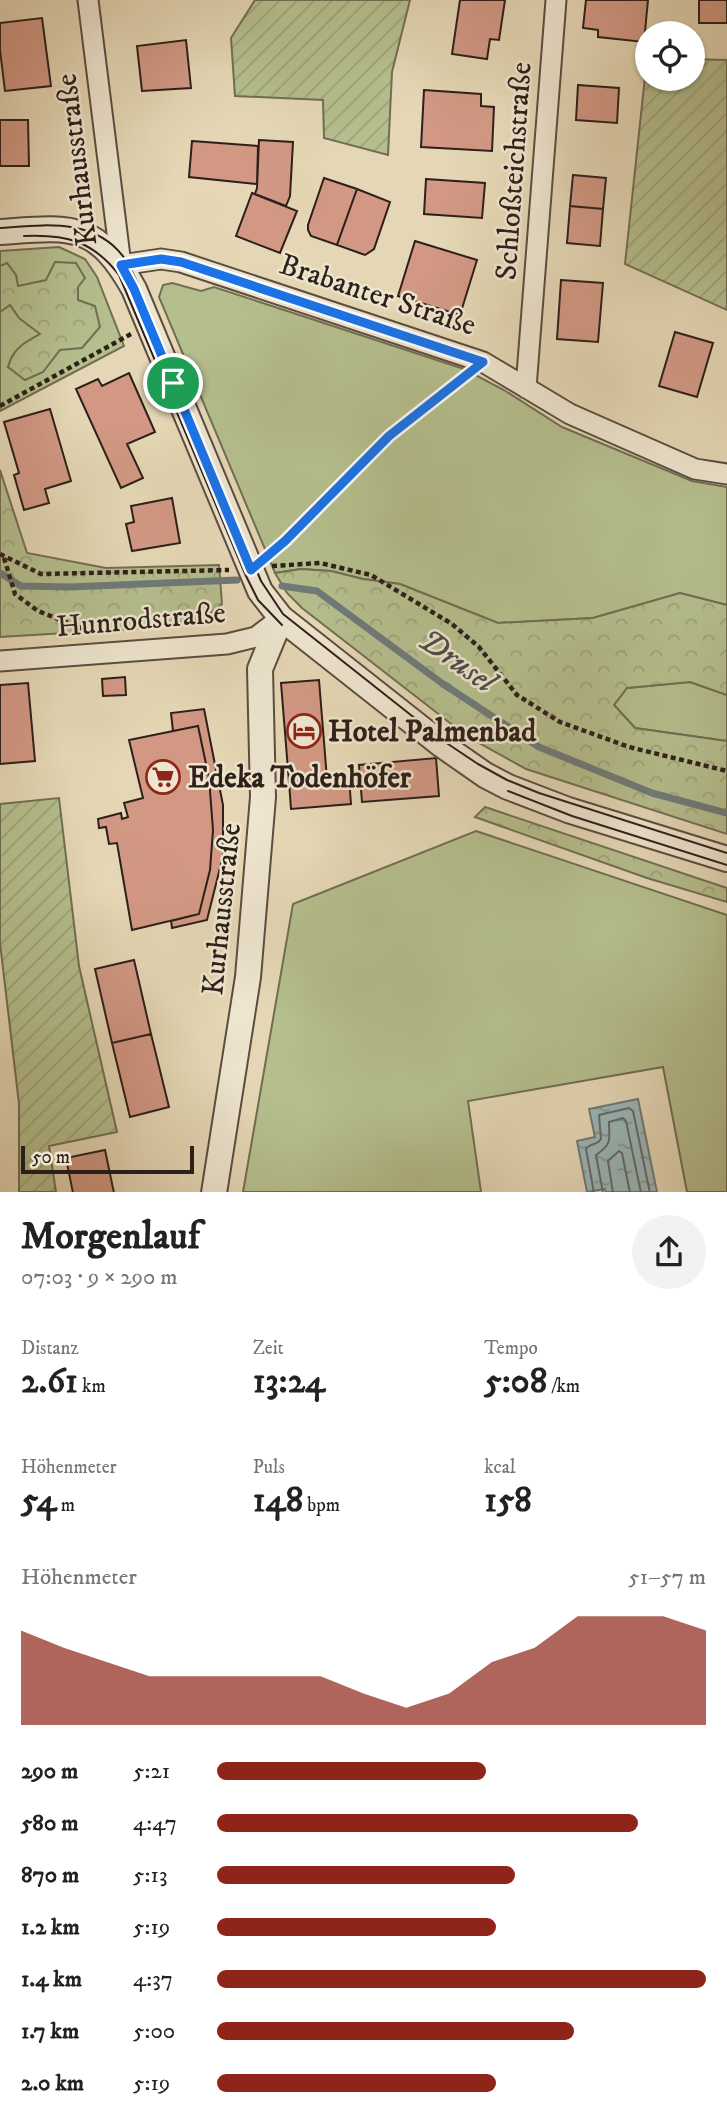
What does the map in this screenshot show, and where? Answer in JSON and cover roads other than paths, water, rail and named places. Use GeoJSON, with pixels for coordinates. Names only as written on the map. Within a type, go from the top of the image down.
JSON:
{"type":"FeatureCollection","features":[{"type":"Feature","properties":{"kind":"street","name":"Kurhausstraße"},"geometry":{"type":"LineString","coordinates":[[88,0],[121,265],[134,289],[260,591],[281,618],[260,669],[263,797],[249,965],[214,1192]]}},
{"type":"Feature","properties":{"kind":"street","name":"Schloßteichstraße"},"geometry":{"type":"LineString","coordinates":[[526,388],[556,0]]}},
{"type":"Feature","properties":{"kind":"street"},"geometry":{"type":"LineString","coordinates":[[0,232],[66,230],[87,236],[105,247],[121,265]]}},
{"type":"Feature","properties":{"kind":"street","name":"Brabanter Straße"},"geometry":{"type":"LineString","coordinates":[[121,265],[161,259],[181,262],[483,362],[570,414],[695,469],[727,474]]}},
{"type":"Feature","properties":{"kind":"street"},"geometry":{"type":"LineString","coordinates":[[281,618],[442,745],[485,775],[568,810],[727,859]]}},
{"type":"Feature","properties":{"kind":"street","name":"Hunrodstraße"},"geometry":{"type":"LineString","coordinates":[[0,662],[227,644],[256,637],[281,618]]}},
{"type":"Feature","properties":{"kind":"water"},"geometry":{"type":"Polygon","coordinates":[[[638,1099],[657,1192],[606,1192],[605,1189],[587,1192],[577,1141],[595,1137],[589,1109],[638,1099]]]}},
{"type":"Feature","properties":{"kind":"waterway","name":"Drusel"},"geometry":{"type":"LineString","coordinates":[[0,573],[21,586],[70,587],[237,580]]}},
{"type":"Feature","properties":{"kind":"waterway","name":"Drusel"},"geometry":{"type":"LineString","coordinates":[[282,586],[317,591],[443,684],[539,747],[652,793],[727,813]]}},
{"type":"Feature","properties":{"kind":"tram line"},"geometry":{"type":"LineString","coordinates":[[0,228],[51,225],[84,230],[113,245],[125,259],[144,298],[261,581],[283,614],[445,742],[507,780],[539,793],[727,853]]}},
{"type":"Feature","properties":{"kind":"tram line"},"geometry":{"type":"LineString","coordinates":[[24,236],[53,236],[78,242],[99,254],[119,275],[246,576],[258,600],[282,625]]}},
{"type":"Feature","properties":{"kind":"tram line"},"geometry":{"type":"LineString","coordinates":[[508,791],[572,816],[727,865]]}},
{"type":"Feature","properties":{"kind":"place","name":"Hotel Palmenbad"},"geometry":{"type":"Point","coordinates":[304,731]}},
{"type":"Feature","properties":{"kind":"place","name":"Edeka Todenhöfer"},"geometry":{"type":"Point","coordinates":[163,777]}}]}
